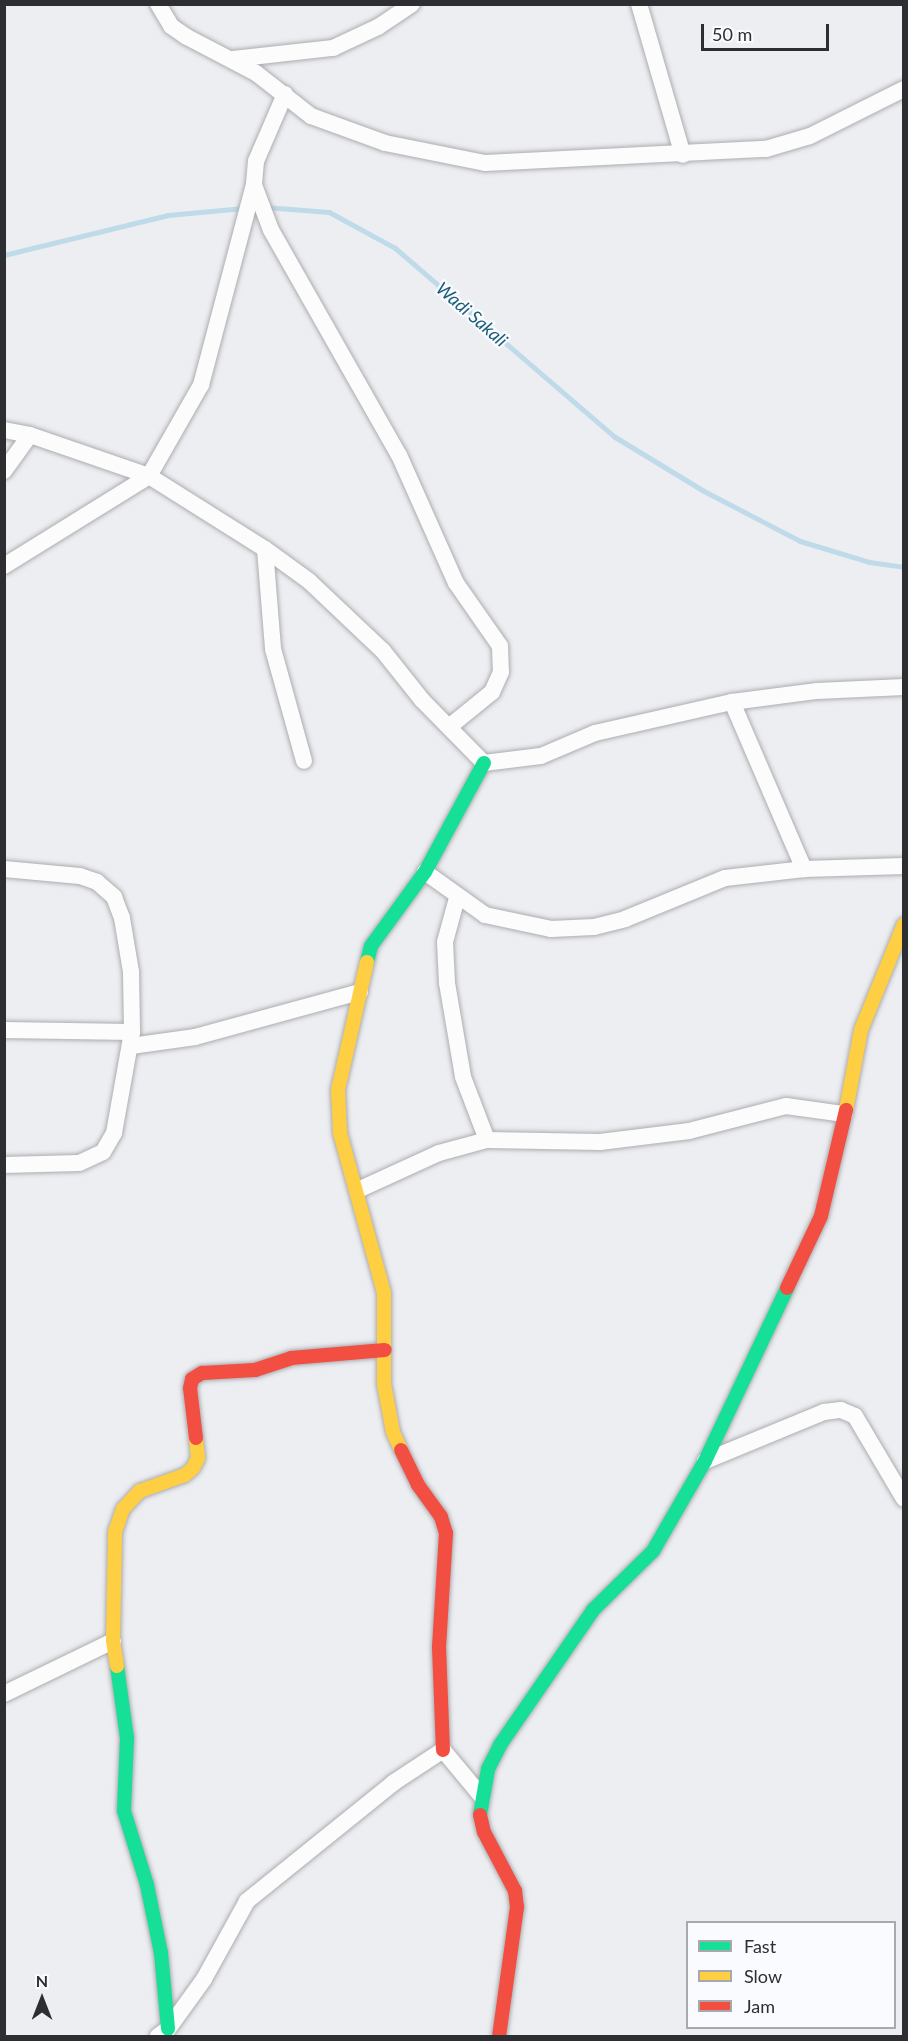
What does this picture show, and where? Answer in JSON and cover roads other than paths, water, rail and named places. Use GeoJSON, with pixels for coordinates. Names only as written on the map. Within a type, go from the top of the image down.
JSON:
{"type":"FeatureCollection","features":[{"type":"Feature","properties":{"kind":"street"},"geometry":{"type":"LineString","coordinates":[[158,4],[171,26],[187,38],[233,59],[285,94],[311,116],[331,126],[445,157],[522,163],[766,149],[810,136],[903,89]]}},
{"type":"Feature","properties":{"kind":"street"},"geometry":{"type":"LineString","coordinates":[[233,59],[333,48],[378,27],[412,4]]}},
{"type":"Feature","properties":{"kind":"street"},"geometry":{"type":"LineString","coordinates":[[639,4],[683,155]]}},
{"type":"Feature","properties":{"kind":"street"},"geometry":{"type":"LineString","coordinates":[[4,566],[149,476],[201,384],[254,185],[262,141],[285,94]]}},
{"type":"Feature","properties":{"kind":"street"},"geometry":{"type":"LineString","coordinates":[[254,185],[272,230],[399,455],[456,583],[500,646],[501,672],[492,692],[448,727]]}},
{"type":"Feature","properties":{"kind":"street"},"geometry":{"type":"LineString","coordinates":[[4,430],[30,435],[149,476],[265,549],[309,581],[383,651],[448,727],[484,763]]}},
{"type":"Feature","properties":{"kind":"street"},"geometry":{"type":"LineString","coordinates":[[4,471],[30,435]]}},
{"type":"Feature","properties":{"kind":"street"},"geometry":{"type":"LineString","coordinates":[[265,549],[273,649],[304,761]]}},
{"type":"Feature","properties":{"kind":"street"},"geometry":{"type":"LineString","coordinates":[[484,763],[541,756],[595,733],[732,702],[817,691],[903,687]]}},
{"type":"Feature","properties":{"kind":"street"},"geometry":{"type":"LineString","coordinates":[[732,702],[804,868]]}},
{"type":"Feature","properties":{"kind":"street"},"geometry":{"type":"LineString","coordinates":[[482,1797],[443,1750],[439,1647],[446,1533],[441,1517],[418,1485],[393,1432],[384,1384],[384,1293],[358,1190],[340,1132],[338,1090],[371,946],[425,872],[484,763]]}},
{"type":"Feature","properties":{"kind":"street"},"geometry":{"type":"LineString","coordinates":[[425,872],[457,898],[485,915],[522,925],[594,927],[624,919],[725,878],[804,868],[903,866]]}},
{"type":"Feature","properties":{"kind":"street"},"geometry":{"type":"LineString","coordinates":[[4,869],[80,876],[97,882],[114,897],[122,918],[131,972],[132,1039],[114,1133],[103,1152],[79,1163],[4,1165]]}},
{"type":"Feature","properties":{"kind":"street"},"geometry":{"type":"LineString","coordinates":[[457,898],[446,942],[447,983],[463,1077],[487,1140]]}},
{"type":"Feature","properties":{"kind":"street"},"geometry":{"type":"LineString","coordinates":[[499,2037],[517,1907],[515,1891],[484,1832],[482,1797],[488,1769],[500,1744],[593,1610],[653,1551],[705,1461],[821,1216],[861,1030],[903,924]]}},
{"type":"Feature","properties":{"kind":"street"},"geometry":{"type":"LineString","coordinates":[[4,1030],[132,1039],[195,1037],[360,993]]}},
{"type":"Feature","properties":{"kind":"street"},"geometry":{"type":"LineString","coordinates":[[358,1190],[439,1153],[487,1140],[622,1139],[689,1131],[786,1106],[844,1114]]}},
{"type":"Feature","properties":{"kind":"street"},"geometry":{"type":"LineString","coordinates":[[163,2033],[161,1953],[147,1885],[124,1811],[127,1738],[113,1641],[116,1532],[123,1509],[140,1491],[185,1475],[193,1468],[198,1458],[190,1388],[192,1379],[202,1373],[255,1370],[291,1358],[385,1350]]}},
{"type":"Feature","properties":{"kind":"street"},"geometry":{"type":"LineString","coordinates":[[705,1461],[824,1412],[841,1410],[855,1416],[903,1499]]}},
{"type":"Feature","properties":{"kind":"street"},"geometry":{"type":"LineString","coordinates":[[4,1694],[113,1641]]}},
{"type":"Feature","properties":{"kind":"street"},"geometry":{"type":"LineString","coordinates":[[163,2033],[204,1979],[247,1901],[393,1783],[443,1750]]}},
{"type":"Feature","properties":{"kind":"waterway","name":"Wadi Sakali"},"geometry":{"type":"LineString","coordinates":[[265,207],[329,212],[395,248],[615,437],[702,490],[800,541],[869,562],[904,567]]}},
{"type":"Feature","properties":{"kind":"waterway","name":"Wadi Sakali"},"geometry":{"type":"LineString","coordinates":[[4,255],[168,215],[244,208]]}}]}
